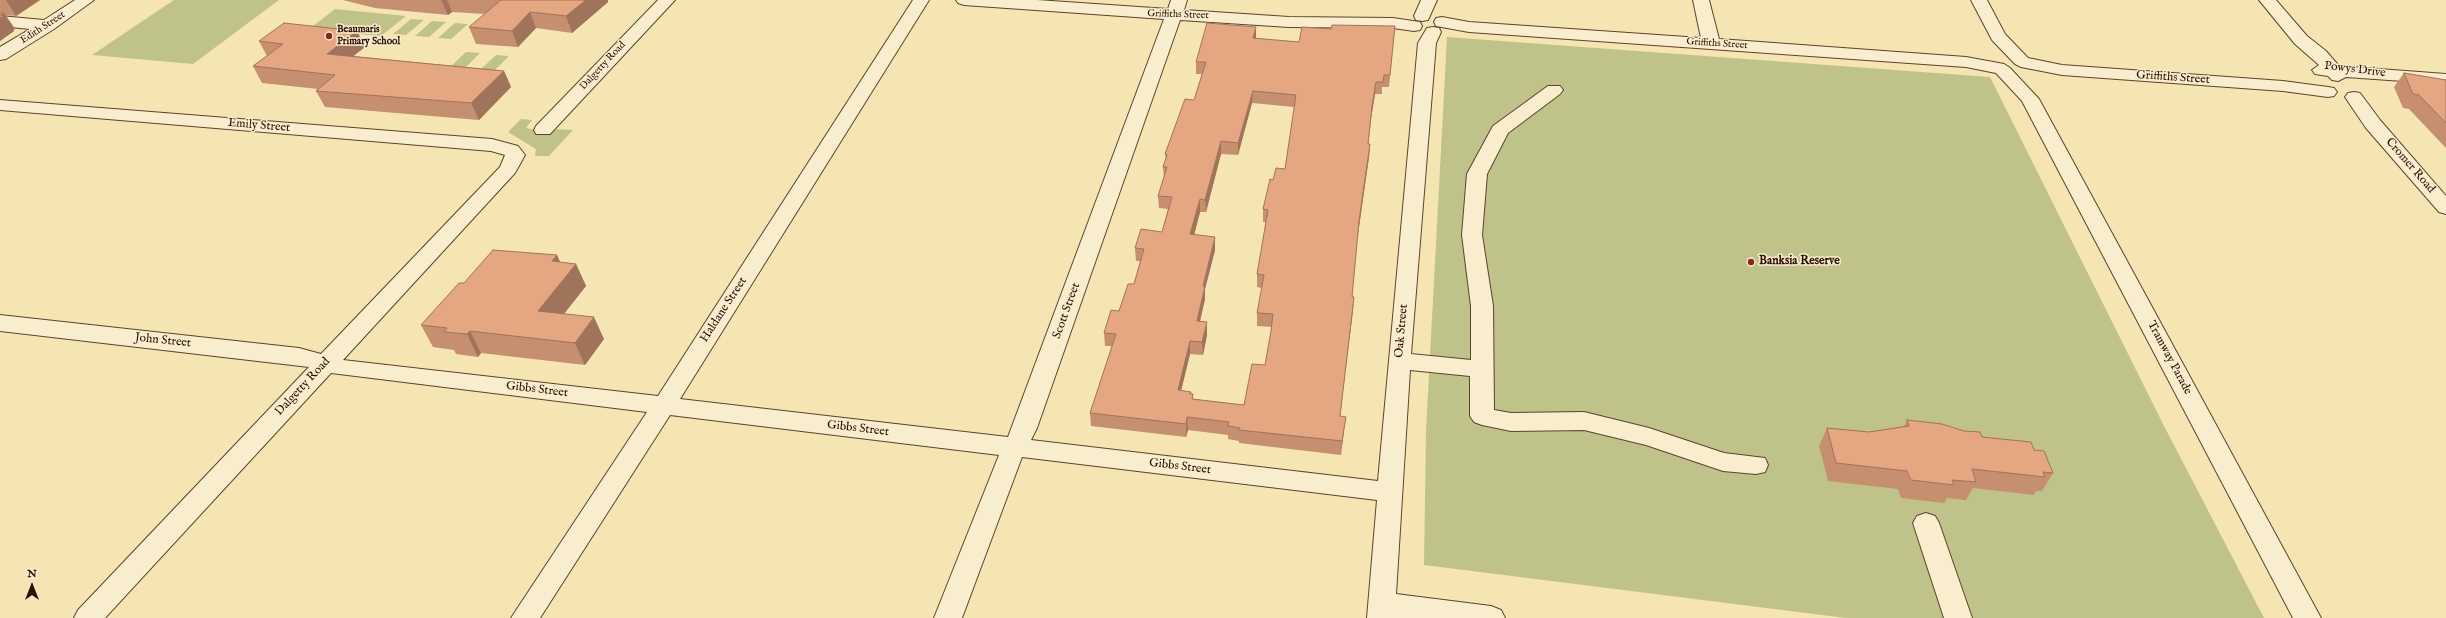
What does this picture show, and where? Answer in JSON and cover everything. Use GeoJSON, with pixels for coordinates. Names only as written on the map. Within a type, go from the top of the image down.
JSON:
{"type":"FeatureCollection","features":[{"type":"Feature","properties":{"kind":"street","name":"Edith Street"},"geometry":{"type":"LineString","coordinates":[[0,55],[86,0]]}},
{"type":"Feature","properties":{"kind":"street","name":"Haldane Street"},"geometry":{"type":"LineString","coordinates":[[525,618],[663,405],[921,0]]}},
{"type":"Feature","properties":{"kind":"street","name":"Griffiths Street"},"geometry":{"type":"LineString","coordinates":[[964,0],[1177,7],[1289,22],[1428,22],[1469,27],[1999,65],[2009,57],[2026,67],[2283,86],[2332,81]]}},
{"type":"Feature","properties":{"kind":"street"},"geometry":{"type":"LineString","coordinates":[[1702,0],[1711,44]]}},
{"type":"Feature","properties":{"kind":"street"},"geometry":{"type":"LineString","coordinates":[[1979,0],[1998,36],[2026,67]]}},
{"type":"Feature","properties":{"kind":"street","name":"Cromer Road"},"geometry":{"type":"LineString","coordinates":[[2267,0],[2301,40],[2332,81],[2373,124],[2446,208]]}},
{"type":"Feature","properties":{"kind":"street","name":"Dalgetty Road"},"geometry":{"type":"LineString","coordinates":[[543,130],[664,1]]}},
{"type":"Feature","properties":{"kind":"street","name":"Scott Street"},"geometry":{"type":"LineString","coordinates":[[948,618],[1014,447],[1025,428],[1177,7]]}},
{"type":"Feature","properties":{"kind":"street"},"geometry":{"type":"LineString","coordinates":[[0,20],[48,25]]}},
{"type":"Feature","properties":{"kind":"street","name":"Oak Street"},"geometry":{"type":"LineString","coordinates":[[1382,611],[1399,361],[1428,22]]}},
{"type":"Feature","properties":{"kind":"street"},"geometry":{"type":"LineString","coordinates":[[1998,36],[1999,65]]}},
{"type":"Feature","properties":{"kind":"street","name":"Tramway Parade"},"geometry":{"type":"LineString","coordinates":[[1999,65],[2030,99],[2307,618]]}},
{"type":"Feature","properties":{"kind":"street","name":"Tramway Parade"},"geometry":{"type":"LineString","coordinates":[[2026,67],[2030,99]]}},
{"type":"Feature","properties":{"kind":"street","name":"Powys Drive"},"geometry":{"type":"LineString","coordinates":[[2332,81],[2393,74],[2446,79]]}},
{"type":"Feature","properties":{"kind":"street"},"geometry":{"type":"LineString","coordinates":[[1554,90],[1500,130],[1477,174],[1472,235],[1482,306],[1482,416],[1511,422],[1584,421],[1649,438],[1723,462],[1756,465]]}},
{"type":"Feature","properties":{"kind":"street","name":"Emily Street"},"geometry":{"type":"LineString","coordinates":[[0,105],[492,145],[511,150],[515,155]]}},
{"type":"Feature","properties":{"kind":"street","name":"Dalgetty Road"},"geometry":{"type":"LineString","coordinates":[[88,618],[508,169],[514,161],[515,155]]}},
{"type":"Feature","properties":{"kind":"street","name":"John Street"},"geometry":{"type":"LineString","coordinates":[[0,324],[299,356],[326,362]]}},
{"type":"Feature","properties":{"kind":"street"},"geometry":{"type":"LineString","coordinates":[[1399,361],[1482,369]]}},
{"type":"Feature","properties":{"kind":"street","name":"Gibbs Street"},"geometry":{"type":"LineString","coordinates":[[326,362],[338,366],[1391,492]]}},
{"type":"Feature","properties":{"kind":"street"},"geometry":{"type":"LineString","coordinates":[[1926,523],[1958,618]]}},
{"type":"Feature","properties":{"kind":"street"},"geometry":{"type":"LineString","coordinates":[[1382,611],[1491,618]]}},
{"type":"Feature","properties":{"kind":"green space"},"geometry":{"type":"Polygon","coordinates":[[[174,0],[279,0],[193,64],[92,55],[174,0]]]}},
{"type":"Feature","properties":{"kind":"green space"},"geometry":{"type":"Polygon","coordinates":[[[335,9],[406,16],[381,36],[308,30],[335,9]]]}},
{"type":"Feature","properties":{"kind":"green space"},"geometry":{"type":"Polygon","coordinates":[[[411,19],[424,20],[406,35],[393,34],[411,19]]]}},
{"type":"Feature","properties":{"kind":"green space"},"geometry":{"type":"Polygon","coordinates":[[[432,21],[446,22],[429,37],[415,36],[432,21]]]}},
{"type":"Feature","properties":{"kind":"green space"},"geometry":{"type":"Polygon","coordinates":[[[455,23],[468,24],[451,39],[438,38],[455,23]]]}},
{"type":"Feature","properties":{"kind":"green space","name":"Banksia Reserve"},"geometry":{"type":"Polygon","coordinates":[[[1447,37],[1990,77],[2164,426],[2264,618],[1846,618],[1424,565],[1426,431],[1447,37]]]}},
{"type":"Feature","properties":{"kind":"green space"},"geometry":{"type":"Polygon","coordinates":[[[466,52],[480,53],[463,70],[449,68],[466,52]]]}},
{"type":"Feature","properties":{"kind":"green space"},"geometry":{"type":"Polygon","coordinates":[[[496,55],[509,56],[493,72],[479,71],[496,55]]]}},
{"type":"Feature","properties":{"kind":"green space"},"geometry":{"type":"Polygon","coordinates":[[[521,119],[532,120],[526,128],[541,131],[556,129],[573,130],[549,156],[535,156],[536,149],[508,132],[521,119]]]}},
{"type":"Feature","properties":{"kind":"building"},"geometry":{"type":"Polygon","coordinates":[[[501,0],[586,0],[566,16],[530,12],[512,31],[469,27],[501,0]]]}},
{"type":"Feature","properties":{"kind":"building"},"geometry":{"type":"Polygon","coordinates":[[[0,13],[4,13],[1,15],[4,16],[0,18],[0,13]]]}},
{"type":"Feature","properties":{"kind":"building"},"geometry":{"type":"Polygon","coordinates":[[[284,23],[357,31],[327,54],[504,71],[471,103],[316,91],[335,75],[253,66],[283,44],[259,41],[284,23]]]}},
{"type":"Feature","properties":{"kind":"building"},"geometry":{"type":"Polygon","coordinates":[[[1207,23],[1256,27],[1253,38],[1299,42],[1302,27],[1331,29],[1332,25],[1395,26],[1390,75],[1384,75],[1383,82],[1376,82],[1372,106],[1368,144],[1370,144],[1359,221],[1352,297],[1354,297],[1340,416],[1346,417],[1342,441],[1239,430],[1240,428],[1228,426],[1229,422],[1187,417],[1186,424],[1090,413],[1116,334],[1104,333],[1111,310],[1119,311],[1128,284],[1134,284],[1144,249],[1135,248],[1141,229],[1162,232],[1172,197],[1158,196],[1167,167],[1163,167],[1167,155],[1165,154],[1185,99],[1194,100],[1206,62],[1196,62],[1207,23]],[[1253,91],[1238,143],[1221,141],[1205,200],[1200,199],[1190,234],[1215,237],[1203,286],[1205,286],[1197,321],[1207,322],[1202,342],[1190,341],[1178,390],[1191,392],[1190,394],[1193,394],[1192,399],[1244,405],[1252,364],[1265,365],[1273,314],[1257,313],[1264,275],[1257,274],[1268,210],[1263,209],[1270,179],[1273,180],[1276,168],[1285,169],[1296,95],[1253,91]]]}},
{"type":"Feature","properties":{"kind":"building"},"geometry":{"type":"Polygon","coordinates":[[[2404,73],[2446,80],[2446,123],[2419,95],[2413,94],[2404,73]]]}},
{"type":"Feature","properties":{"kind":"building"},"geometry":{"type":"Polygon","coordinates":[[[493,250],[557,255],[552,261],[576,264],[538,311],[594,317],[575,343],[470,331],[467,334],[444,332],[447,328],[421,325],[459,283],[464,283],[493,250]]]}},
{"type":"Feature","properties":{"kind":"building"},"geometry":{"type":"Polygon","coordinates":[[[1907,420],[1942,424],[1964,431],[1980,432],[1982,437],[2031,442],[2034,450],[2044,451],[2053,473],[2043,472],[2045,477],[1972,469],[1976,482],[1952,480],[1954,485],[1911,480],[1907,471],[1836,463],[1827,428],[1869,432],[1909,426],[1907,420]]]}},
{"type":"Feature","properties":{"kind":"place","name":"Beaumaris Primary School"},"geometry":{"type":"Point","coordinates":[329,36]}},
{"type":"Feature","properties":{"kind":"place","name":"Banksia Reserve"},"geometry":{"type":"Point","coordinates":[1751,262]}}]}
